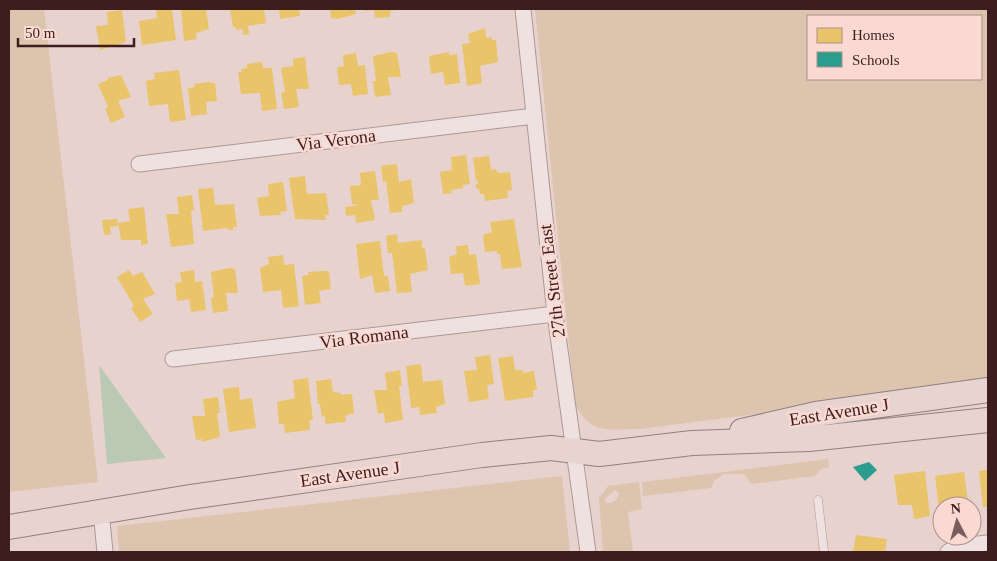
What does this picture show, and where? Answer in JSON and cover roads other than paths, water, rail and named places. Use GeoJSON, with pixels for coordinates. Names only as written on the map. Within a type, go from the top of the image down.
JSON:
{"type":"FeatureCollection","features":[{"type":"Feature","properties":{"kind":"main road","name":"East Avenue J"},"geometry":{"type":"LineString","coordinates":[[692,443],[816,414],[988,390]]}},
{"type":"Feature","properties":{"kind":"main road","name":"East Avenue J"},"geometry":{"type":"LineString","coordinates":[[9,527],[190,496],[482,455],[551,448],[600,454],[692,443],[809,439],[988,420]]}},
{"type":"Feature","properties":{"kind":"street","name":"27th Street East"},"geometry":{"type":"LineString","coordinates":[[523,9],[555,314],[588,552]]}},
{"type":"Feature","properties":{"kind":"street","name":"Via Verona"},"geometry":{"type":"LineString","coordinates":[[139,164],[534,116]]}},
{"type":"Feature","properties":{"kind":"street","name":"Via Romana"},"geometry":{"type":"LineString","coordinates":[[173,359],[555,314]]}},
{"type":"Feature","properties":{"kind":"street"},"geometry":{"type":"LineString","coordinates":[[101,511],[105,552]]}},
{"type":"Feature","properties":{"kind":"street"},"geometry":{"type":"LineString","coordinates":[[948,552],[957,546],[988,544]]}},
{"type":"Feature","properties":{"kind":"lane"},"geometry":{"type":"LineString","coordinates":[[818,500],[824,552]]}}]}
